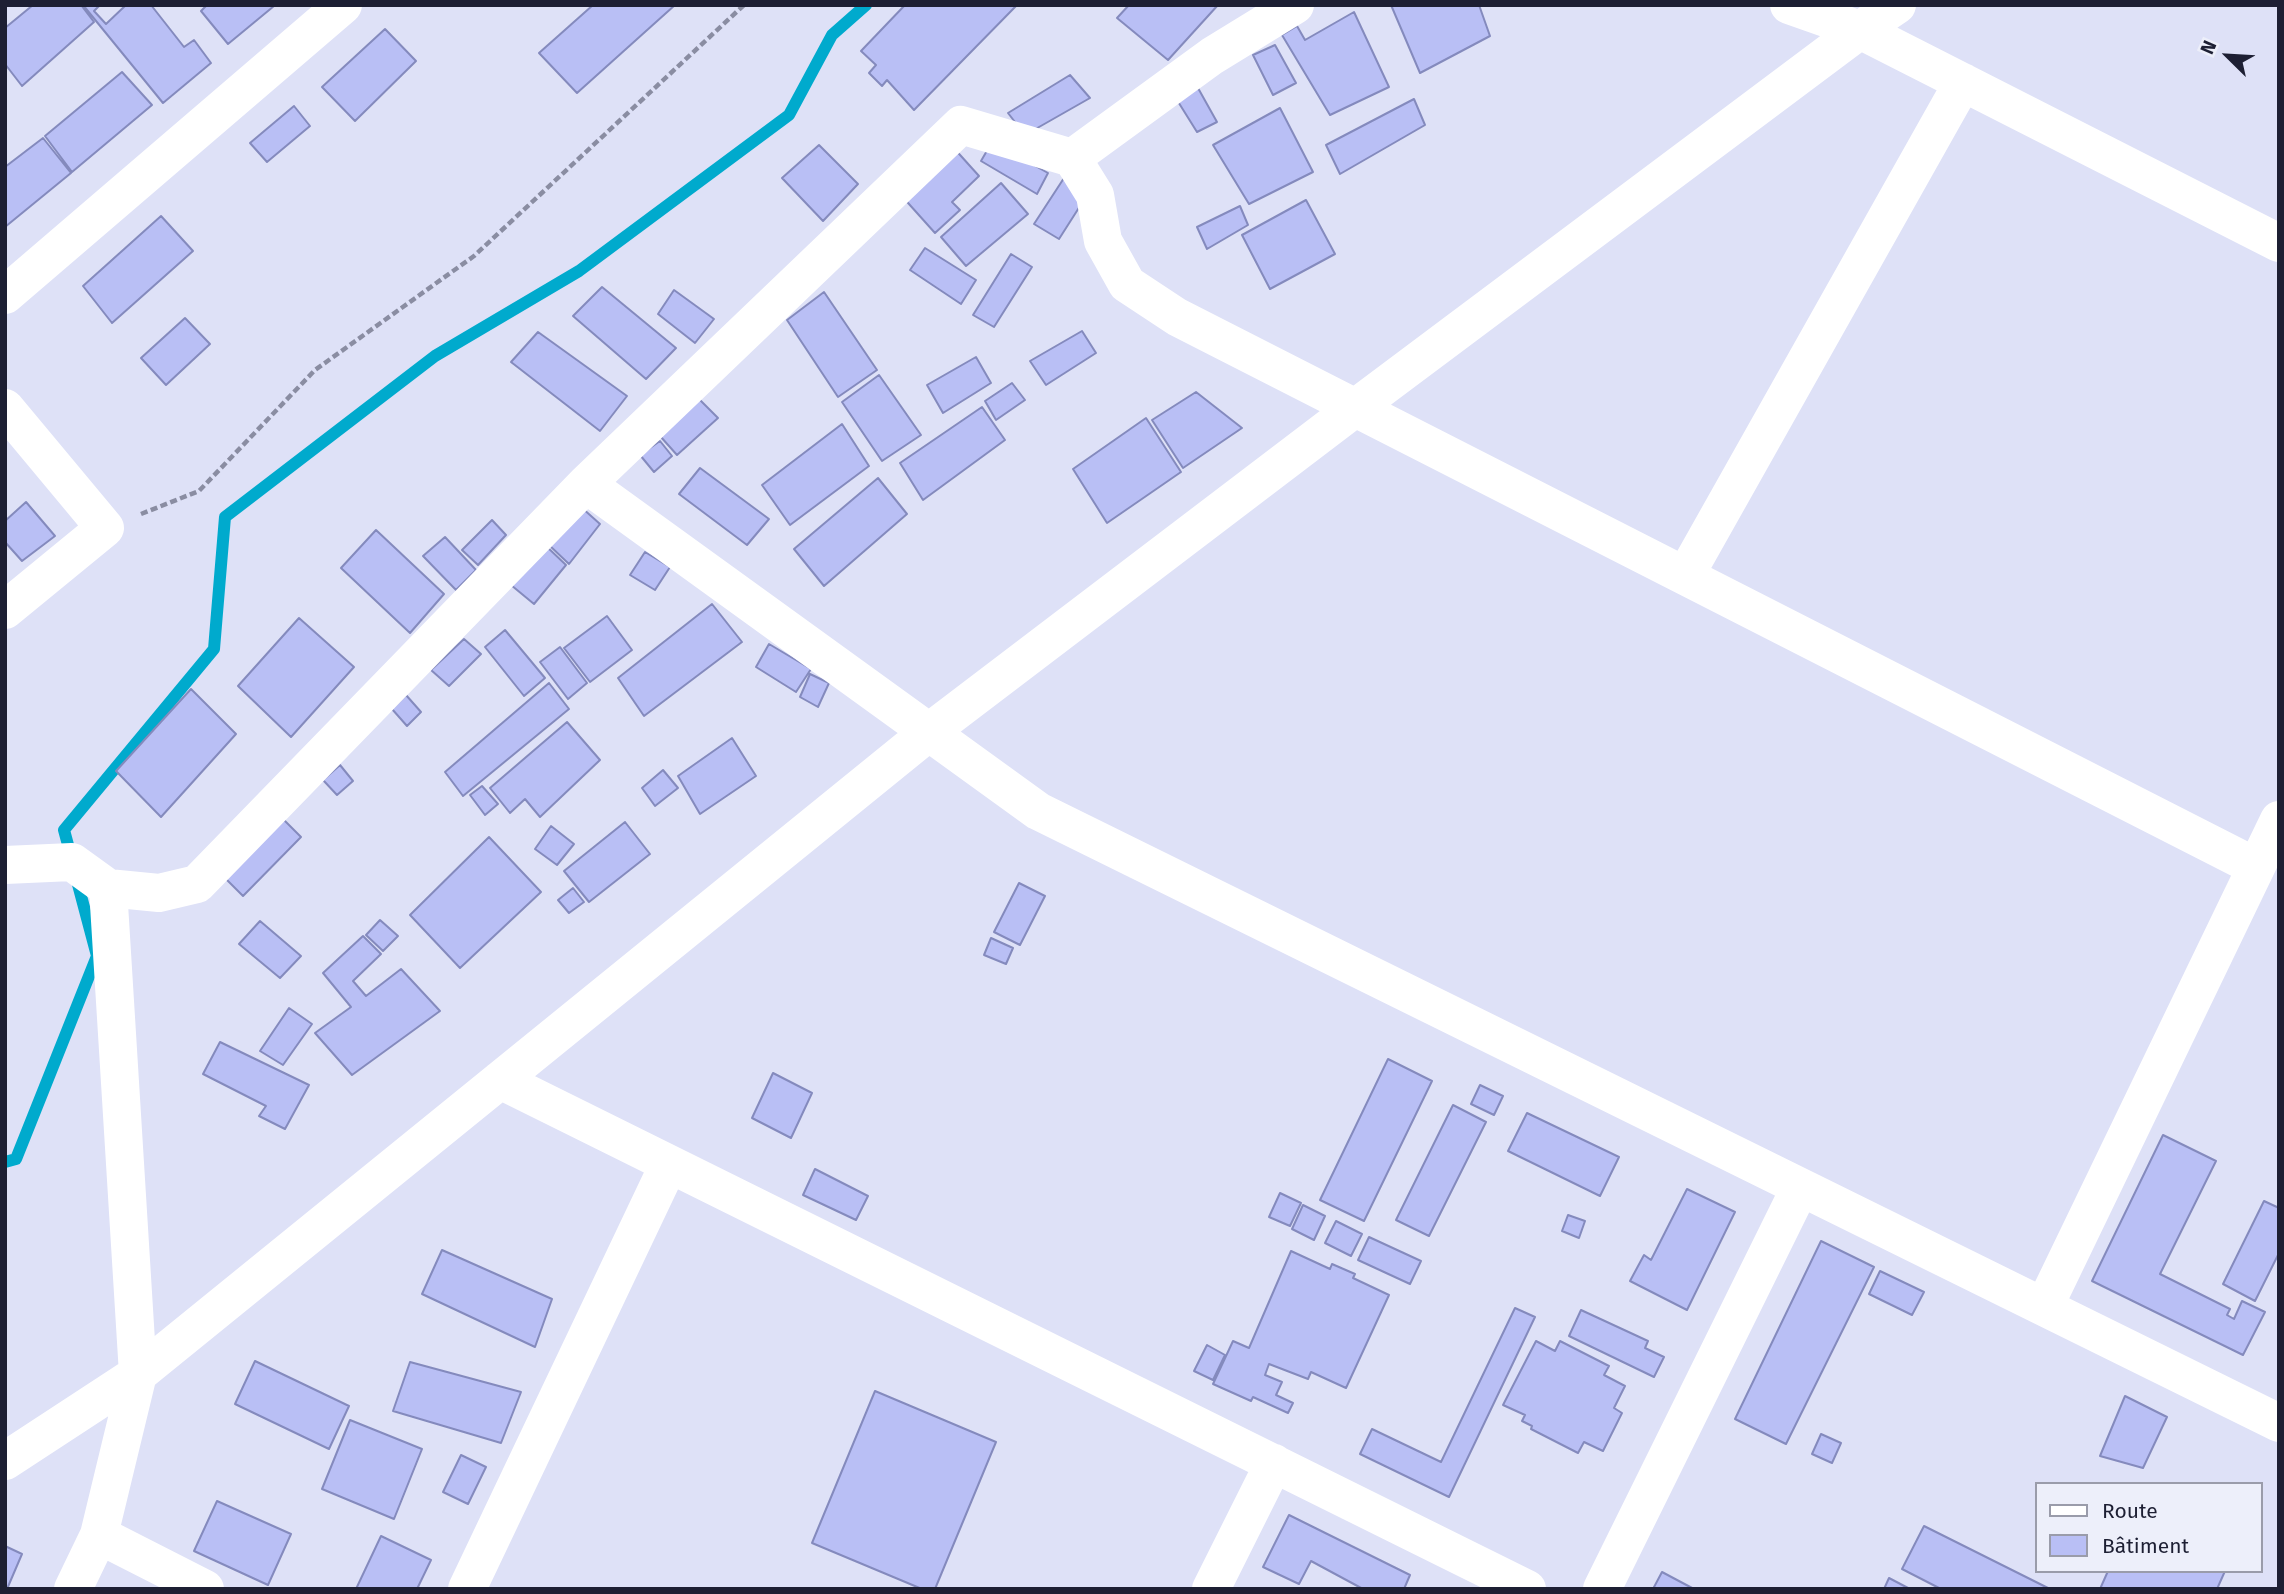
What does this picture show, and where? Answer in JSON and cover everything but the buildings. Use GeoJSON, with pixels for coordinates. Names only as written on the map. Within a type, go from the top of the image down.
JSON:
{"type":"FeatureCollection","features":[{"type":"Feature","properties":{"kind":"street"},"geometry":{"type":"LineString","coordinates":[[5,295],[343,5]]}},
{"type":"Feature","properties":{"kind":"street"},"geometry":{"type":"LineString","coordinates":[[1072,158],[1212,57],[1295,5]]}},
{"type":"Feature","properties":{"kind":"street"},"geometry":{"type":"LineString","coordinates":[[1789,5],[1860,30],[2279,243]]}},
{"type":"Feature","properties":{"kind":"street"},"geometry":{"type":"LineString","coordinates":[[5,1461],[138,1374],[929,732],[1355,408],[1897,5]]}},
{"type":"Feature","properties":{"kind":"street"},"geometry":{"type":"LineString","coordinates":[[1685,576],[1963,82]]}},
{"type":"Feature","properties":{"kind":"street"},"geometry":{"type":"LineString","coordinates":[[5,865],[72,862],[108,888],[159,893],[197,884],[586,484],[961,125],[1072,158],[1095,195],[1103,241],[1127,284],[1177,317],[2256,867]]}},
{"type":"Feature","properties":{"kind":"street"},"geometry":{"type":"LineString","coordinates":[[5,408],[105,528],[5,610]]}},
{"type":"Feature","properties":{"kind":"street"},"geometry":{"type":"LineString","coordinates":[[586,484],[1038,811],[2279,1423]]}},
{"type":"Feature","properties":{"kind":"street"},"geometry":{"type":"LineString","coordinates":[[2043,1307],[2279,820]]}},
{"type":"Feature","properties":{"kind":"street"},"geometry":{"type":"LineString","coordinates":[[73,1589],[99,1535],[138,1374],[108,888]]}},
{"type":"Feature","properties":{"kind":"street"},"geometry":{"type":"LineString","coordinates":[[500,1080],[1527,1589]]}},
{"type":"Feature","properties":{"kind":"street"},"geometry":{"type":"LineString","coordinates":[[467,1589],[669,1164]]}},
{"type":"Feature","properties":{"kind":"street"},"geometry":{"type":"LineString","coordinates":[[1602,1589],[1800,1188]]}},
{"type":"Feature","properties":{"kind":"street"},"geometry":{"type":"LineString","coordinates":[[1212,1589],[1274,1463]]}},
{"type":"Feature","properties":{"kind":"street"},"geometry":{"type":"LineString","coordinates":[[99,1535],[205,1589]]}},
{"type":"Feature","properties":{"kind":"path"},"geometry":{"type":"LineString","coordinates":[[105,528],[200,491],[315,370],[474,256],[744,5]]}},
{"type":"Feature","properties":{"kind":"waterway"},"geometry":{"type":"LineString","coordinates":[[71,856],[64,830],[214,649],[225,517],[435,356],[579,271],[789,115],[832,35],[866,5]]}},
{"type":"Feature","properties":{"kind":"waterway"},"geometry":{"type":"LineString","coordinates":[[5,1162],[16,1159],[97,956],[76,877]]}}]}
